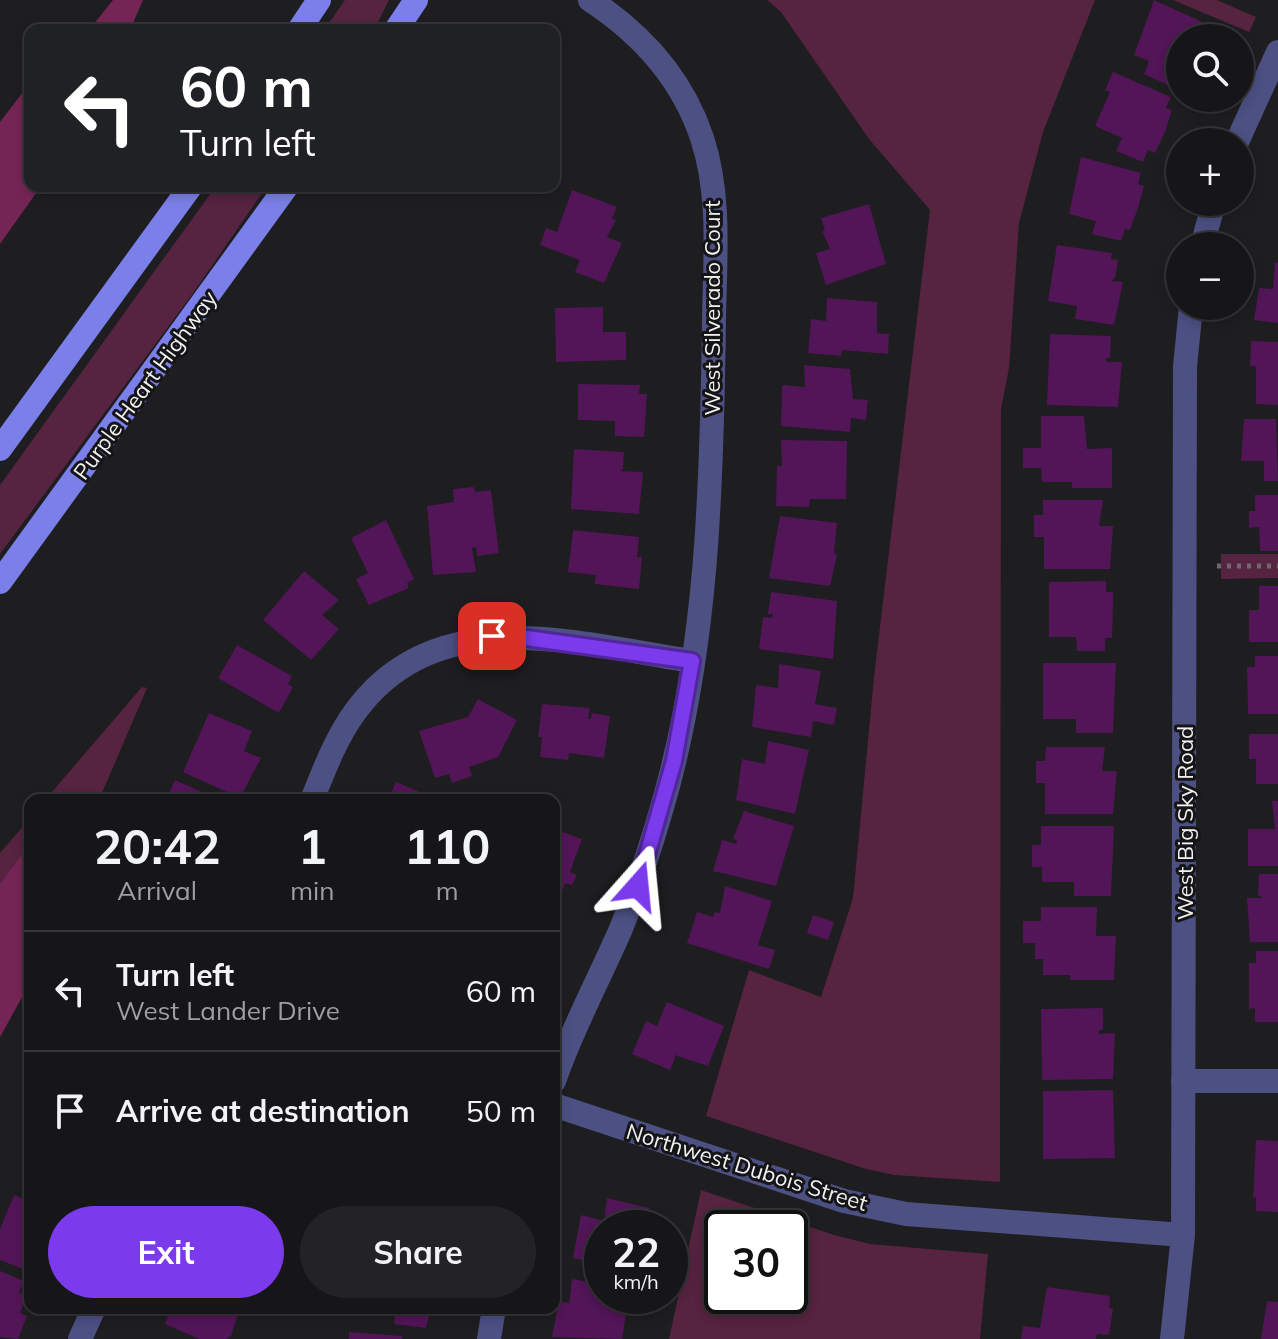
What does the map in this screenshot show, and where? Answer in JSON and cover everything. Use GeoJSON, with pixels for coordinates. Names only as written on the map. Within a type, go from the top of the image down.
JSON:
{"type":"FeatureCollection","features":[{"type":"Feature","properties":{"kind":"main road"},"geometry":{"type":"LineString","coordinates":[[303,24],[319,0]]}},
{"type":"Feature","properties":{"kind":"main road"},"geometry":{"type":"LineString","coordinates":[[400,24],[416,0]]}},
{"type":"Feature","properties":{"kind":"main road"},"geometry":{"type":"LineString","coordinates":[[0,449],[187,192]]}},
{"type":"Feature","properties":{"kind":"main road","name":"Purple Heart Highway"},"geometry":{"type":"LineString","coordinates":[[0,582],[283,192]]}},
{"type":"Feature","properties":{"kind":"street","name":"West Silverado Court"},"geometry":{"type":"LineString","coordinates":[[560,1067],[638,886],[674,761],[692,661],[712,455],[714,204],[696,121],[677,84],[640,37],[590,0]]}},
{"type":"Feature","properties":{"kind":"street"},"geometry":{"type":"LineString","coordinates":[[1243,128],[1278,52]]}},
{"type":"Feature","properties":{"kind":"street","name":"West Big Sky Road"},"geometry":{"type":"LineString","coordinates":[[1172,1339],[1183,1235],[1185,367],[1190,320]]}},
{"type":"Feature","properties":{"kind":"street"},"geometry":{"type":"LineString","coordinates":[[315,794],[340,736],[370,693],[409,664],[453,643],[512,636],[692,661]]}},
{"type":"Feature","properties":{"kind":"street"},"geometry":{"type":"LineString","coordinates":[[1183,1081],[1278,1081]]}},
{"type":"Feature","properties":{"kind":"street","name":"Northwest Dubois Street"},"geometry":{"type":"LineString","coordinates":[[560,1107],[844,1201],[906,1214],[1183,1235]]}},
{"type":"Feature","properties":{"kind":"street"},"geometry":{"type":"LineString","coordinates":[[80,1339],[91,1314]]}},
{"type":"Feature","properties":{"kind":"street"},"geometry":{"type":"LineString","coordinates":[[489,1339],[493,1314]]}},
{"type":"Feature","properties":{"kind":"path"},"geometry":{"type":"LineString","coordinates":[[1217,566],[1278,566]]}},
{"type":"Feature","properties":{"kind":"shaded area"},"geometry":{"type":"Polygon","coordinates":[[[113,0],[143,0],[133,24],[94,24],[113,0]]]}},
{"type":"Feature","properties":{"kind":"shaded area"},"geometry":{"type":"Polygon","coordinates":[[[345,0],[389,0],[377,24],[328,24],[345,0]]]}},
{"type":"Feature","properties":{"kind":"shaded area"},"geometry":{"type":"Polygon","coordinates":[[[767,0],[1095,0],[1043,132],[1019,223],[1009,368],[1001,409],[1000,1182],[894,1175],[866,1169],[706,1116],[749,970],[821,997],[853,898],[874,677],[930,210],[869,139],[781,12],[767,0]]]}},
{"type":"Feature","properties":{"kind":"shaded area"},"geometry":{"type":"Polygon","coordinates":[[[1173,0],[1217,0],[1256,17],[1253,24],[1230,24],[1173,0]]]}},
{"type":"Feature","properties":{"kind":"shaded area"},"geometry":{"type":"Polygon","coordinates":[[[24,91],[24,192],[37,192],[0,244],[0,122],[24,91]]]}},
{"type":"Feature","properties":{"kind":"shaded area"},"geometry":{"type":"Polygon","coordinates":[[[212,192],[263,192],[191,296],[0,554],[0,485],[212,192]]]}},
{"type":"Feature","properties":{"kind":"shaded area"},"geometry":{"type":"Polygon","coordinates":[[[1221,554],[1278,554],[1278,578],[1221,579],[1221,554]]]}},
{"type":"Feature","properties":{"kind":"shaded area"},"geometry":{"type":"Polygon","coordinates":[[[142,687],[147,688],[102,794],[50,794],[142,687]]]}},
{"type":"Feature","properties":{"kind":"shaded area"},"geometry":{"type":"Polygon","coordinates":[[[24,825],[24,977],[0,1034],[0,853],[24,825]]]}},
{"type":"Feature","properties":{"kind":"shaded area"},"geometry":{"type":"Polygon","coordinates":[[[24,852],[24,994],[0,1037],[0,884],[24,852]]]}},
{"type":"Feature","properties":{"kind":"shaded area"},"geometry":{"type":"Polygon","coordinates":[[[701,1190],[760,1210],[704,1210],[704,1314],[808,1314],[808,1226],[870,1244],[988,1254],[980,1339],[669,1339],[674,1314],[688,1314],[688,1251],[701,1190]]]}},
{"type":"Feature","properties":{"kind":"building"},"geometry":{"type":"Polygon","coordinates":[[[1154,0],[1207,24],[1166,24],[1166,84],[1144,74],[1149,61],[1134,55],[1154,0]]]}},
{"type":"Feature","properties":{"kind":"building"},"geometry":{"type":"Polygon","coordinates":[[[1113,72],[1166,95],[1166,112],[1171,112],[1165,132],[1155,153],[1148,150],[1143,162],[1116,151],[1122,138],[1095,126],[1110,92],[1105,90],[1113,72]]]}},
{"type":"Feature","properties":{"kind":"building"},"geometry":{"type":"Polygon","coordinates":[[[1081,157],[1141,173],[1138,184],[1144,186],[1138,208],[1130,230],[1125,229],[1121,241],[1092,234],[1096,221],[1069,214],[1081,157]]]}},
{"type":"Feature","properties":{"kind":"building"},"geometry":{"type":"Polygon","coordinates":[[[572,190],[617,207],[612,219],[616,220],[607,237],[622,243],[604,283],[575,272],[580,260],[540,245],[546,228],[557,232],[572,190]]]}},
{"type":"Feature","properties":{"kind":"building"},"geometry":{"type":"Polygon","coordinates":[[[869,204],[886,264],[826,285],[816,253],[830,249],[822,231],[825,230],[821,218],[869,204]]]}},
{"type":"Feature","properties":{"kind":"building"},"geometry":{"type":"Polygon","coordinates":[[[1057,245],[1112,253],[1111,259],[1118,260],[1115,278],[1111,281],[1123,282],[1114,325],[1075,319],[1077,306],[1048,301],[1057,245]]]}},
{"type":"Feature","properties":{"kind":"building"},"geometry":{"type":"Polygon","coordinates":[[[1275,262],[1278,263],[1278,323],[1254,320],[1259,288],[1273,289],[1275,262]]]}},
{"type":"Feature","properties":{"kind":"building"},"geometry":{"type":"Polygon","coordinates":[[[827,298],[877,302],[877,333],[889,334],[888,354],[842,350],[841,356],[808,353],[811,319],[826,321],[827,298]]]}},
{"type":"Feature","properties":{"kind":"building"},"geometry":{"type":"Polygon","coordinates":[[[603,307],[603,332],[626,332],[626,360],[556,362],[555,308],[603,307]]]}},
{"type":"Feature","properties":{"kind":"building"},"geometry":{"type":"Polygon","coordinates":[[[1050,334],[1111,336],[1110,358],[1106,358],[1106,362],[1122,362],[1118,407],[1047,405],[1050,334]]]}},
{"type":"Feature","properties":{"kind":"building"},"geometry":{"type":"Polygon","coordinates":[[[1251,341],[1278,342],[1278,405],[1256,404],[1256,366],[1250,366],[1251,341]]]}},
{"type":"Feature","properties":{"kind":"building"},"geometry":{"type":"Polygon","coordinates":[[[804,365],[850,369],[853,399],[868,400],[866,420],[851,418],[850,432],[781,426],[782,385],[805,387],[804,365]]]}},
{"type":"Feature","properties":{"kind":"building"},"geometry":{"type":"Polygon","coordinates":[[[578,384],[640,385],[639,394],[647,394],[644,437],[615,436],[615,421],[578,420],[578,384]]]}},
{"type":"Feature","properties":{"kind":"building"},"geometry":{"type":"Polygon","coordinates":[[[1041,416],[1084,416],[1087,449],[1112,448],[1112,488],[1072,488],[1072,482],[1042,482],[1041,468],[1023,468],[1023,448],[1041,448],[1041,416]]]}},
{"type":"Feature","properties":{"kind":"building"},"geometry":{"type":"Polygon","coordinates":[[[1244,419],[1276,419],[1278,481],[1264,481],[1264,461],[1241,461],[1244,419]]]}},
{"type":"Feature","properties":{"kind":"building"},"geometry":{"type":"Polygon","coordinates":[[[781,440],[847,441],[846,499],[810,499],[809,507],[776,506],[777,466],[782,466],[781,440]]]}},
{"type":"Feature","properties":{"kind":"building"},"geometry":{"type":"Polygon","coordinates":[[[574,449],[624,452],[623,469],[620,471],[643,472],[639,514],[571,509],[574,449]]]}},
{"type":"Feature","properties":{"kind":"building"},"geometry":{"type":"Polygon","coordinates":[[[474,487],[475,492],[491,490],[499,553],[477,556],[476,547],[472,548],[476,572],[433,575],[427,506],[454,502],[453,489],[474,487]]]}},
{"type":"Feature","properties":{"kind":"building"},"geometry":{"type":"Polygon","coordinates":[[[1255,495],[1278,495],[1278,551],[1260,551],[1259,527],[1249,528],[1249,511],[1255,511],[1255,495]]]}},
{"type":"Feature","properties":{"kind":"building"},"geometry":{"type":"Polygon","coordinates":[[[1043,500],[1103,500],[1099,526],[1113,526],[1110,569],[1044,569],[1044,537],[1034,537],[1034,515],[1043,515],[1043,500]]]}},
{"type":"Feature","properties":{"kind":"building"},"geometry":{"type":"Polygon","coordinates":[[[780,516],[837,523],[834,553],[837,555],[830,586],[769,578],[780,516]]]}},
{"type":"Feature","properties":{"kind":"building"},"geometry":{"type":"Polygon","coordinates":[[[386,520],[414,579],[407,583],[409,588],[369,605],[356,579],[368,573],[351,538],[386,520]]]}},
{"type":"Feature","properties":{"kind":"building"},"geometry":{"type":"Polygon","coordinates":[[[573,530],[639,537],[637,557],[642,557],[639,589],[595,584],[596,575],[568,572],[573,530]]]}},
{"type":"Feature","properties":{"kind":"building"},"geometry":{"type":"Polygon","coordinates":[[[304,571],[339,600],[322,615],[339,629],[311,660],[263,620],[304,571]]]}},
{"type":"Feature","properties":{"kind":"building"},"geometry":{"type":"Polygon","coordinates":[[[1106,581],[1106,592],[1113,592],[1113,606],[1112,638],[1105,638],[1105,651],[1077,651],[1076,637],[1049,637],[1049,582],[1106,581]]]}},
{"type":"Feature","properties":{"kind":"building"},"geometry":{"type":"Polygon","coordinates":[[[1259,586],[1278,586],[1278,642],[1249,642],[1249,610],[1259,610],[1259,586]]]}},
{"type":"Feature","properties":{"kind":"building"},"geometry":{"type":"Polygon","coordinates":[[[771,592],[837,601],[833,659],[759,649],[763,617],[772,618],[773,614],[768,614],[771,592]]]}},
{"type":"Feature","properties":{"kind":"building"},"geometry":{"type":"Polygon","coordinates":[[[237,645],[292,676],[288,684],[293,687],[279,713],[218,678],[237,645]]]}},
{"type":"Feature","properties":{"kind":"building"},"geometry":{"type":"Polygon","coordinates":[[[1255,656],[1278,656],[1278,714],[1248,714],[1247,667],[1255,667],[1255,656]]]}},
{"type":"Feature","properties":{"kind":"building"},"geometry":{"type":"Polygon","coordinates":[[[1043,663],[1116,663],[1113,733],[1076,733],[1076,719],[1043,719],[1043,663]]]}},
{"type":"Feature","properties":{"kind":"building"},"geometry":{"type":"Polygon","coordinates":[[[779,664],[821,671],[815,704],[837,708],[834,725],[813,721],[811,737],[752,727],[756,685],[778,688],[779,664]]]}},
{"type":"Feature","properties":{"kind":"building"},"geometry":{"type":"Polygon","coordinates":[[[478,699],[517,720],[498,757],[469,767],[472,776],[452,783],[449,774],[435,778],[419,731],[468,717],[478,699]]]}},
{"type":"Feature","properties":{"kind":"building"},"geometry":{"type":"Polygon","coordinates":[[[542,704],[590,708],[588,719],[591,719],[592,713],[610,716],[604,758],[569,753],[568,760],[540,757],[542,737],[538,737],[542,704]]]}},
{"type":"Feature","properties":{"kind":"building"},"geometry":{"type":"Polygon","coordinates":[[[209,713],[252,731],[244,751],[261,758],[242,794],[231,794],[183,772],[209,713]]]}},
{"type":"Feature","properties":{"kind":"building"},"geometry":{"type":"Polygon","coordinates":[[[1249,734],[1278,734],[1278,784],[1256,784],[1256,759],[1249,759],[1249,734]]]}},
{"type":"Feature","properties":{"kind":"building"},"geometry":{"type":"Polygon","coordinates":[[[768,741],[809,750],[795,814],[736,800],[742,759],[765,764],[768,741]]]}},
{"type":"Feature","properties":{"kind":"building"},"geometry":{"type":"Polygon","coordinates":[[[1046,747],[1105,747],[1102,771],[1117,771],[1113,814],[1045,814],[1045,783],[1036,783],[1036,761],[1045,761],[1046,747]]]}},
{"type":"Feature","properties":{"kind":"building"},"geometry":{"type":"Polygon","coordinates":[[[175,780],[206,794],[169,794],[175,780]]]}},
{"type":"Feature","properties":{"kind":"building"},"geometry":{"type":"Polygon","coordinates":[[[396,782],[424,794],[391,794],[396,782]]]}},
{"type":"Feature","properties":{"kind":"building"},"geometry":{"type":"Polygon","coordinates":[[[1272,801],[1278,801],[1278,866],[1248,866],[1248,829],[1275,829],[1272,801]]]}},
{"type":"Feature","properties":{"kind":"building"},"geometry":{"type":"Polygon","coordinates":[[[744,811],[794,826],[776,886],[713,871],[722,840],[736,844],[737,840],[733,839],[744,811]]]}},
{"type":"Feature","properties":{"kind":"building"},"geometry":{"type":"Polygon","coordinates":[[[1041,826],[1114,826],[1111,896],[1074,896],[1074,882],[1042,882],[1042,867],[1032,867],[1032,845],[1041,845],[1041,826]]]}},
{"type":"Feature","properties":{"kind":"building"},"geometry":{"type":"Polygon","coordinates":[[[560,831],[582,839],[570,872],[577,875],[572,885],[565,883],[560,897],[560,831]]]}},
{"type":"Feature","properties":{"kind":"building"},"geometry":{"type":"Polygon","coordinates":[[[1259,874],[1278,874],[1278,942],[1250,942],[1247,898],[1263,898],[1258,895],[1259,874]]]}},
{"type":"Feature","properties":{"kind":"building"},"geometry":{"type":"Polygon","coordinates":[[[725,886],[772,901],[758,945],[775,950],[769,969],[687,943],[697,912],[713,917],[715,912],[720,913],[725,886]]]}},
{"type":"Feature","properties":{"kind":"building"},"geometry":{"type":"Polygon","coordinates":[[[1041,907],[1097,907],[1096,936],[1116,936],[1114,980],[1070,980],[1070,975],[1043,975],[1043,959],[1035,959],[1035,943],[1023,943],[1023,921],[1041,921],[1041,907]]]}},
{"type":"Feature","properties":{"kind":"building"},"geometry":{"type":"Polygon","coordinates":[[[813,915],[834,922],[828,940],[807,933],[813,915]]]}},
{"type":"Feature","properties":{"kind":"building"},"geometry":{"type":"Polygon","coordinates":[[[1256,951],[1278,951],[1278,1022],[1255,1022],[1255,1008],[1249,1009],[1249,963],[1256,963],[1256,951]]]}},
{"type":"Feature","properties":{"kind":"building"},"geometry":{"type":"Polygon","coordinates":[[[667,1002],[724,1026],[708,1066],[677,1056],[677,1053],[670,1070],[632,1054],[646,1021],[657,1026],[667,1002]]]}},
{"type":"Feature","properties":{"kind":"building"},"geometry":{"type":"Polygon","coordinates":[[[1103,1008],[1103,1030],[1099,1030],[1099,1034],[1115,1033],[1113,1079],[1042,1080],[1041,1009],[1103,1008]]]}},
{"type":"Feature","properties":{"kind":"building"},"geometry":{"type":"Polygon","coordinates":[[[1113,1090],[1115,1158],[1043,1159],[1043,1091],[1113,1090]]]}},
{"type":"Feature","properties":{"kind":"building"},"geometry":{"type":"Polygon","coordinates":[[[1256,1140],[1278,1141],[1278,1212],[1256,1211],[1256,1197],[1253,1198],[1256,1140]]]}},
{"type":"Feature","properties":{"kind":"building"},"geometry":{"type":"Polygon","coordinates":[[[14,1195],[24,1199],[24,1270],[0,1260],[0,1229],[14,1195]]]}},
{"type":"Feature","properties":{"kind":"building"},"geometry":{"type":"Polygon","coordinates":[[[607,1198],[649,1208],[648,1210],[605,1210],[607,1198]]]}},
{"type":"Feature","properties":{"kind":"building"},"geometry":{"type":"Polygon","coordinates":[[[581,1215],[584,1216],[584,1261],[573,1258],[581,1215]]]}},
{"type":"Feature","properties":{"kind":"building"},"geometry":{"type":"Polygon","coordinates":[[[0,1271],[24,1281],[19,1292],[24,1295],[20,1313],[27,1316],[18,1339],[0,1337],[0,1271]]]}},
{"type":"Feature","properties":{"kind":"building"},"geometry":{"type":"Polygon","coordinates":[[[572,1279],[584,1281],[584,1314],[626,1314],[622,1339],[552,1337],[556,1314],[560,1314],[560,1301],[569,1303],[572,1279]]]}},
{"type":"Feature","properties":{"kind":"building"},"geometry":{"type":"Polygon","coordinates":[[[1047,1287],[1110,1296],[1109,1308],[1113,1309],[1109,1335],[1097,1334],[1096,1339],[1021,1339],[1023,1326],[1040,1328],[1047,1287]]]}},
{"type":"Feature","properties":{"kind":"building"},"geometry":{"type":"Polygon","coordinates":[[[1267,1301],[1278,1302],[1278,1339],[1261,1339],[1267,1301]]]}},
{"type":"Feature","properties":{"kind":"building"},"geometry":{"type":"Polygon","coordinates":[[[169,1314],[238,1314],[231,1336],[226,1339],[199,1339],[165,1324],[169,1314]]]}},
{"type":"Feature","properties":{"kind":"building"},"geometry":{"type":"Polygon","coordinates":[[[395,1314],[430,1314],[426,1328],[394,1324],[395,1314]]]}},
{"type":"Feature","properties":{"kind":"building"},"geometry":{"type":"Polygon","coordinates":[[[349,1332],[402,1336],[402,1339],[349,1339],[349,1332]]]}},
{"type":"Feature","properties":{"kind":"route"},"geometry":{"type":"LineString","coordinates":[[492,636],[512,636],[692,661],[674,761],[638,886]]}}]}
